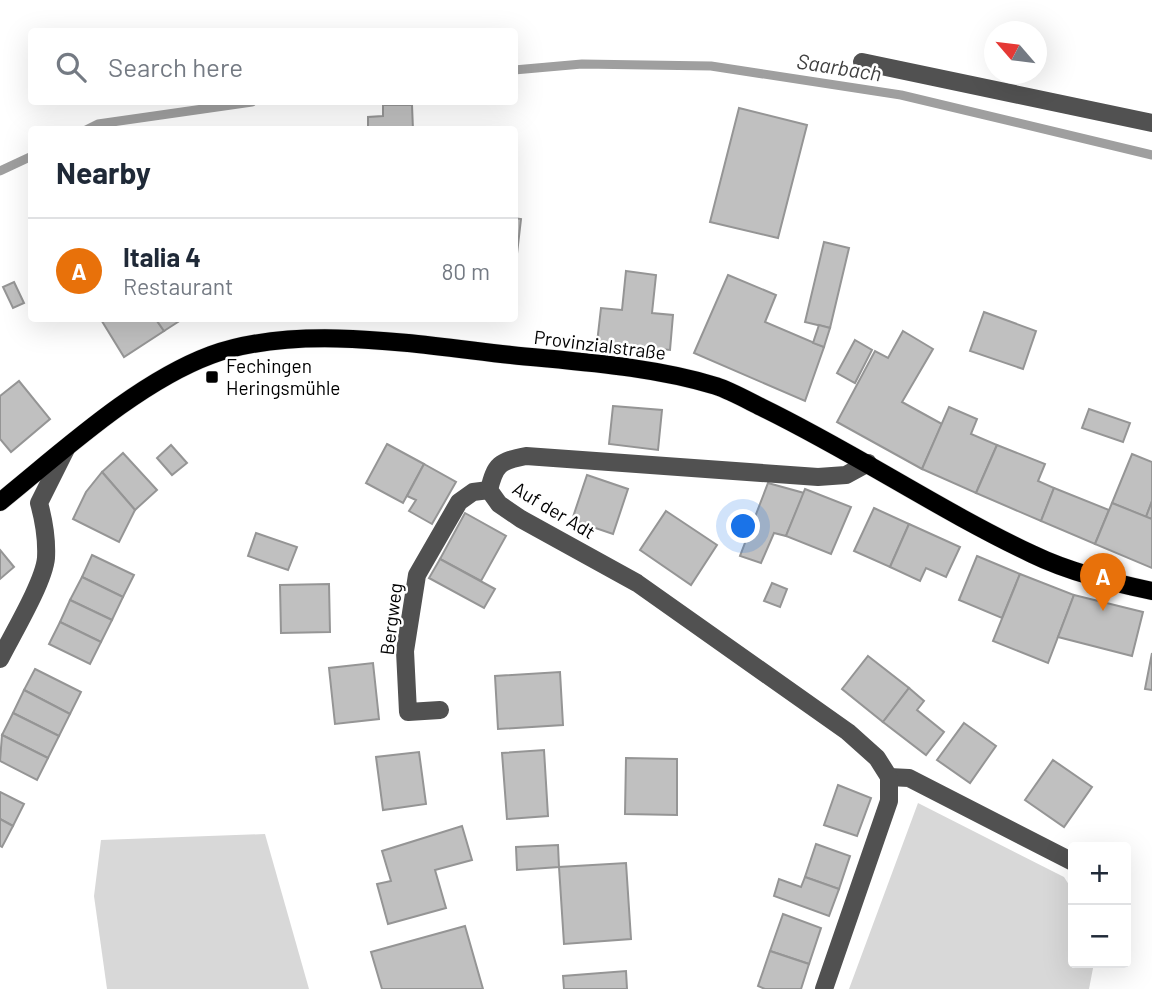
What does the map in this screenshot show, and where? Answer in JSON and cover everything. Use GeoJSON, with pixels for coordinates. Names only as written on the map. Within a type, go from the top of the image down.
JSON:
{"type":"FeatureCollection","features":[{"type":"Feature","properties":{"kind":"main road","name":"Provinzialstraße"},"geometry":{"type":"LineString","coordinates":[[0,502],[134,397],[209,356],[239,347],[321,339],[371,341],[608,365],[676,376],[719,387],[868,463],[921,496],[1034,556],[1107,581],[1152,591]]}},
{"type":"Feature","properties":{"kind":"street"},"geometry":{"type":"LineString","coordinates":[[862,62],[1152,123]]}},
{"type":"Feature","properties":{"kind":"street"},"geometry":{"type":"LineString","coordinates":[[0,659],[46,561],[46,528],[39,503],[66,449]]}},
{"type":"Feature","properties":{"kind":"street","name":"Auf der Adt"},"geometry":{"type":"LineString","coordinates":[[868,463],[846,475],[818,477],[526,456],[505,460],[493,471],[489,490],[499,503],[521,519],[637,583],[848,732],[877,758],[889,777]]}},
{"type":"Feature","properties":{"kind":"street","name":"Bergweg"},"geometry":{"type":"LineString","coordinates":[[440,709],[408,712],[405,651],[417,575],[459,502],[473,492],[489,490]]}},
{"type":"Feature","properties":{"kind":"street"},"geometry":{"type":"LineString","coordinates":[[824,989],[889,801],[889,777],[909,778],[1068,859]]}},
{"type":"Feature","properties":{"kind":"shaded area"},"geometry":{"type":"Polygon","coordinates":[[[918,803],[1064,877],[1068,883],[1068,968],[1093,968],[1089,989],[849,989],[918,803]]]}},
{"type":"Feature","properties":{"kind":"shaded area"},"geometry":{"type":"Polygon","coordinates":[[[265,834],[309,989],[107,989],[94,896],[101,840],[265,834]]]}},
{"type":"Feature","properties":{"kind":"building"},"geometry":{"type":"Polygon","coordinates":[[[383,105],[412,105],[413,126],[368,126],[368,117],[383,116],[383,105]]]}},
{"type":"Feature","properties":{"kind":"building"},"geometry":{"type":"Polygon","coordinates":[[[739,108],[807,125],[778,238],[710,222],[739,108]]]}},
{"type":"Feature","properties":{"kind":"building"},"geometry":{"type":"Polygon","coordinates":[[[518,219],[521,219],[518,245],[518,219]]]}},
{"type":"Feature","properties":{"kind":"building"},"geometry":{"type":"Polygon","coordinates":[[[824,242],[849,248],[830,328],[805,322],[824,242]]]}},
{"type":"Feature","properties":{"kind":"building"},"geometry":{"type":"Polygon","coordinates":[[[626,271],[656,275],[652,313],[673,315],[670,350],[597,343],[601,308],[622,310],[626,271]]]}},
{"type":"Feature","properties":{"kind":"building"},"geometry":{"type":"Polygon","coordinates":[[[728,275],[776,295],[765,322],[824,347],[805,401],[694,353],[728,275]]]}},
{"type":"Feature","properties":{"kind":"building"},"geometry":{"type":"Polygon","coordinates":[[[14,282],[24,303],[13,308],[3,287],[14,282]]]}},
{"type":"Feature","properties":{"kind":"building"},"geometry":{"type":"Polygon","coordinates":[[[984,312],[1036,331],[1023,369],[970,351],[984,312]]]}},
{"type":"Feature","properties":{"kind":"building"},"geometry":{"type":"Polygon","coordinates":[[[102,322],[158,322],[164,331],[124,357],[102,322]]]}},
{"type":"Feature","properties":{"kind":"building"},"geometry":{"type":"Polygon","coordinates":[[[158,322],[178,322],[164,331],[158,322]]]}},
{"type":"Feature","properties":{"kind":"building"},"geometry":{"type":"Polygon","coordinates":[[[819,325],[830,328],[824,347],[813,343],[819,325]]]}},
{"type":"Feature","properties":{"kind":"building"},"geometry":{"type":"Polygon","coordinates":[[[903,331],[933,349],[902,402],[942,424],[922,469],[837,422],[875,351],[888,358],[903,331]]]}},
{"type":"Feature","properties":{"kind":"building"},"geometry":{"type":"Polygon","coordinates":[[[855,340],[872,350],[855,383],[837,373],[855,340]]]}},
{"type":"Feature","properties":{"kind":"building"},"geometry":{"type":"Polygon","coordinates":[[[19,381],[50,419],[11,452],[0,439],[0,396],[19,381]]]}},
{"type":"Feature","properties":{"kind":"building"},"geometry":{"type":"Polygon","coordinates":[[[613,406],[662,410],[658,450],[609,444],[613,406]]]}},
{"type":"Feature","properties":{"kind":"building"},"geometry":{"type":"Polygon","coordinates":[[[949,407],[977,419],[971,434],[997,445],[976,493],[922,469],[949,407]]]}},
{"type":"Feature","properties":{"kind":"building"},"geometry":{"type":"Polygon","coordinates":[[[1089,409],[1130,423],[1123,442],[1082,428],[1089,409]]]}},
{"type":"Feature","properties":{"kind":"building"},"geometry":{"type":"Polygon","coordinates":[[[387,444],[424,464],[403,503],[366,483],[387,444]]]}},
{"type":"Feature","properties":{"kind":"building"},"geometry":{"type":"Polygon","coordinates":[[[171,445],[187,463],[172,475],[157,458],[171,445]]]}},
{"type":"Feature","properties":{"kind":"building"},"geometry":{"type":"Polygon","coordinates":[[[997,445],[1045,464],[1038,481],[1054,488],[1041,521],[976,493],[997,445]]]}},
{"type":"Feature","properties":{"kind":"building"},"geometry":{"type":"Polygon","coordinates":[[[123,453],[157,490],[135,510],[102,472],[123,453]]]}},
{"type":"Feature","properties":{"kind":"building"},"geometry":{"type":"Polygon","coordinates":[[[1132,454],[1152,462],[1152,501],[1146,517],[1112,503],[1132,454]]]}},
{"type":"Feature","properties":{"kind":"building"},"geometry":{"type":"Polygon","coordinates":[[[424,464],[456,482],[432,524],[409,511],[416,500],[407,496],[424,464]]]}},
{"type":"Feature","properties":{"kind":"building"},"geometry":{"type":"Polygon","coordinates":[[[102,472],[135,510],[119,542],[73,519],[86,492],[102,472]]]}},
{"type":"Feature","properties":{"kind":"building"},"geometry":{"type":"Polygon","coordinates":[[[587,475],[628,489],[613,534],[572,520],[587,475]]]}},
{"type":"Feature","properties":{"kind":"building"},"geometry":{"type":"Polygon","coordinates":[[[768,483],[804,493],[786,536],[774,533],[761,563],[740,556],[768,483]]]}},
{"type":"Feature","properties":{"kind":"building"},"geometry":{"type":"Polygon","coordinates":[[[1054,488],[1109,510],[1095,544],[1041,521],[1054,488]]]}},
{"type":"Feature","properties":{"kind":"building"},"geometry":{"type":"Polygon","coordinates":[[[805,489],[851,507],[831,554],[786,536],[805,489]]]}},
{"type":"Feature","properties":{"kind":"building"},"geometry":{"type":"Polygon","coordinates":[[[1152,501],[1152,519],[1146,517],[1152,501]]]}},
{"type":"Feature","properties":{"kind":"building"},"geometry":{"type":"Polygon","coordinates":[[[1112,503],[1152,519],[1152,568],[1095,544],[1112,503]]]}},
{"type":"Feature","properties":{"kind":"building"},"geometry":{"type":"Polygon","coordinates":[[[874,508],[909,524],[890,567],[854,551],[874,508]]]}},
{"type":"Feature","properties":{"kind":"building"},"geometry":{"type":"Polygon","coordinates":[[[666,511],[717,545],[691,585],[640,550],[666,511]]]}},
{"type":"Feature","properties":{"kind":"building"},"geometry":{"type":"Polygon","coordinates":[[[465,513],[506,536],[481,581],[440,559],[465,513]]]}},
{"type":"Feature","properties":{"kind":"building"},"geometry":{"type":"Polygon","coordinates":[[[909,524],[960,547],[946,577],[926,568],[920,581],[890,567],[909,524]]]}},
{"type":"Feature","properties":{"kind":"building"},"geometry":{"type":"Polygon","coordinates":[[[256,533],[297,547],[288,570],[248,556],[256,533]]]}},
{"type":"Feature","properties":{"kind":"building"},"geometry":{"type":"Polygon","coordinates":[[[0,550],[14,567],[0,579],[0,550]]]}},
{"type":"Feature","properties":{"kind":"building"},"geometry":{"type":"Polygon","coordinates":[[[92,555],[134,575],[123,597],[82,577],[92,555]]]}},
{"type":"Feature","properties":{"kind":"building"},"geometry":{"type":"Polygon","coordinates":[[[977,556],[1020,574],[1002,618],[959,600],[977,556]]]}},
{"type":"Feature","properties":{"kind":"building"},"geometry":{"type":"Polygon","coordinates":[[[440,559],[495,589],[484,608],[429,578],[440,559]]]}},
{"type":"Feature","properties":{"kind":"building"},"geometry":{"type":"Polygon","coordinates":[[[1020,574],[1074,595],[1048,663],[993,641],[1020,574]]]}},
{"type":"Feature","properties":{"kind":"building"},"geometry":{"type":"Polygon","coordinates":[[[82,577],[123,597],[112,620],[70,600],[82,577]]]}},
{"type":"Feature","properties":{"kind":"building"},"geometry":{"type":"Polygon","coordinates":[[[772,583],[787,589],[780,607],[764,601],[772,583]]]}},
{"type":"Feature","properties":{"kind":"building"},"geometry":{"type":"Polygon","coordinates":[[[329,584],[330,632],[281,633],[280,585],[329,584]]]}},
{"type":"Feature","properties":{"kind":"building"},"geometry":{"type":"Polygon","coordinates":[[[1074,595],[1143,612],[1132,656],[1058,637],[1074,595]]]}},
{"type":"Feature","properties":{"kind":"building"},"geometry":{"type":"Polygon","coordinates":[[[70,600],[112,620],[101,642],[60,622],[70,600]]]}},
{"type":"Feature","properties":{"kind":"building"},"geometry":{"type":"Polygon","coordinates":[[[60,622],[101,642],[90,664],[49,644],[60,622]]]}},
{"type":"Feature","properties":{"kind":"building"},"geometry":{"type":"Polygon","coordinates":[[[1152,653],[1152,690],[1145,689],[1152,653]]]}},
{"type":"Feature","properties":{"kind":"building"},"geometry":{"type":"Polygon","coordinates":[[[868,656],[909,688],[883,722],[842,689],[868,656]]]}},
{"type":"Feature","properties":{"kind":"building"},"geometry":{"type":"Polygon","coordinates":[[[373,663],[379,719],[335,724],[329,668],[373,663]]]}},
{"type":"Feature","properties":{"kind":"building"},"geometry":{"type":"Polygon","coordinates":[[[35,669],[81,692],[70,714],[24,690],[35,669]]]}},
{"type":"Feature","properties":{"kind":"building"},"geometry":{"type":"Polygon","coordinates":[[[560,672],[563,725],[498,729],[495,676],[560,672]]]}},
{"type":"Feature","properties":{"kind":"building"},"geometry":{"type":"Polygon","coordinates":[[[909,688],[924,701],[917,710],[944,732],[926,755],[883,722],[909,688]]]}},
{"type":"Feature","properties":{"kind":"building"},"geometry":{"type":"Polygon","coordinates":[[[24,690],[70,714],[59,736],[13,713],[24,690]]]}},
{"type":"Feature","properties":{"kind":"building"},"geometry":{"type":"Polygon","coordinates":[[[13,713],[59,736],[48,758],[2,735],[13,713]]]}},
{"type":"Feature","properties":{"kind":"building"},"geometry":{"type":"Polygon","coordinates":[[[964,723],[996,746],[970,783],[937,760],[964,723]]]}},
{"type":"Feature","properties":{"kind":"building"},"geometry":{"type":"Polygon","coordinates":[[[2,735],[48,758],[37,780],[0,761],[2,735]]]}},
{"type":"Feature","properties":{"kind":"building"},"geometry":{"type":"Polygon","coordinates":[[[544,750],[548,816],[507,819],[502,753],[544,750]]]}},
{"type":"Feature","properties":{"kind":"building"},"geometry":{"type":"Polygon","coordinates":[[[419,752],[426,804],[383,810],[376,757],[419,752]]]}},
{"type":"Feature","properties":{"kind":"building"},"geometry":{"type":"Polygon","coordinates":[[[626,758],[677,759],[677,815],[625,814],[626,758]]]}},
{"type":"Feature","properties":{"kind":"building"},"geometry":{"type":"Polygon","coordinates":[[[1053,760],[1092,787],[1064,827],[1025,800],[1053,760]]]}},
{"type":"Feature","properties":{"kind":"building"},"geometry":{"type":"Polygon","coordinates":[[[838,785],[871,798],[857,836],[824,825],[838,785]]]}},
{"type":"Feature","properties":{"kind":"building"},"geometry":{"type":"Polygon","coordinates":[[[0,792],[24,804],[13,826],[0,819],[0,792]]]}},
{"type":"Feature","properties":{"kind":"building"},"geometry":{"type":"Polygon","coordinates":[[[0,819],[13,826],[2,847],[0,846],[0,819]]]}},
{"type":"Feature","properties":{"kind":"building"},"geometry":{"type":"Polygon","coordinates":[[[462,826],[472,860],[435,870],[446,908],[388,924],[377,884],[391,881],[382,851],[462,826]]]}},
{"type":"Feature","properties":{"kind":"building"},"geometry":{"type":"Polygon","coordinates":[[[816,844],[850,856],[839,889],[805,877],[816,844]]]}},
{"type":"Feature","properties":{"kind":"building"},"geometry":{"type":"Polygon","coordinates":[[[558,845],[559,867],[517,870],[516,847],[558,845]]]}},
{"type":"Feature","properties":{"kind":"building"},"geometry":{"type":"Polygon","coordinates":[[[626,863],[631,939],[564,944],[559,867],[626,863]]]}},
{"type":"Feature","properties":{"kind":"building"},"geometry":{"type":"Polygon","coordinates":[[[805,877],[839,889],[829,916],[774,896],[779,879],[801,887],[805,877]]]}},
{"type":"Feature","properties":{"kind":"building"},"geometry":{"type":"Polygon","coordinates":[[[783,914],[821,928],[809,964],[770,951],[783,914]]]}},
{"type":"Feature","properties":{"kind":"building"},"geometry":{"type":"Polygon","coordinates":[[[465,926],[483,989],[382,989],[371,952],[465,926]]]}},
{"type":"Feature","properties":{"kind":"building"},"geometry":{"type":"Polygon","coordinates":[[[770,951],[809,964],[801,989],[765,989],[758,986],[770,951]]]}},
{"type":"Feature","properties":{"kind":"building"},"geometry":{"type":"Polygon","coordinates":[[[626,971],[627,989],[564,989],[563,976],[626,971]]]}},
{"type":"Feature","properties":{"kind":"waterway","name":"Saarbach"},"geometry":{"type":"LineString","coordinates":[[518,70],[582,64],[711,66],[901,95],[1152,155]]}},
{"type":"Feature","properties":{"kind":"waterway","name":"Saarbach"},"geometry":{"type":"LineString","coordinates":[[94,126],[231,105]]}},
{"type":"Feature","properties":{"kind":"waterway","name":"Saarbach"},"geometry":{"type":"LineString","coordinates":[[0,171],[28,158]]}},
{"type":"Feature","properties":{"kind":"place","name":"Fechingen Heringsmühle"},"geometry":{"type":"Point","coordinates":[212,377]}},
{"type":"Feature","properties":{"kind":"place","name":"Italia 4"},"geometry":{"type":"Point","coordinates":[1103,611]}}]}
